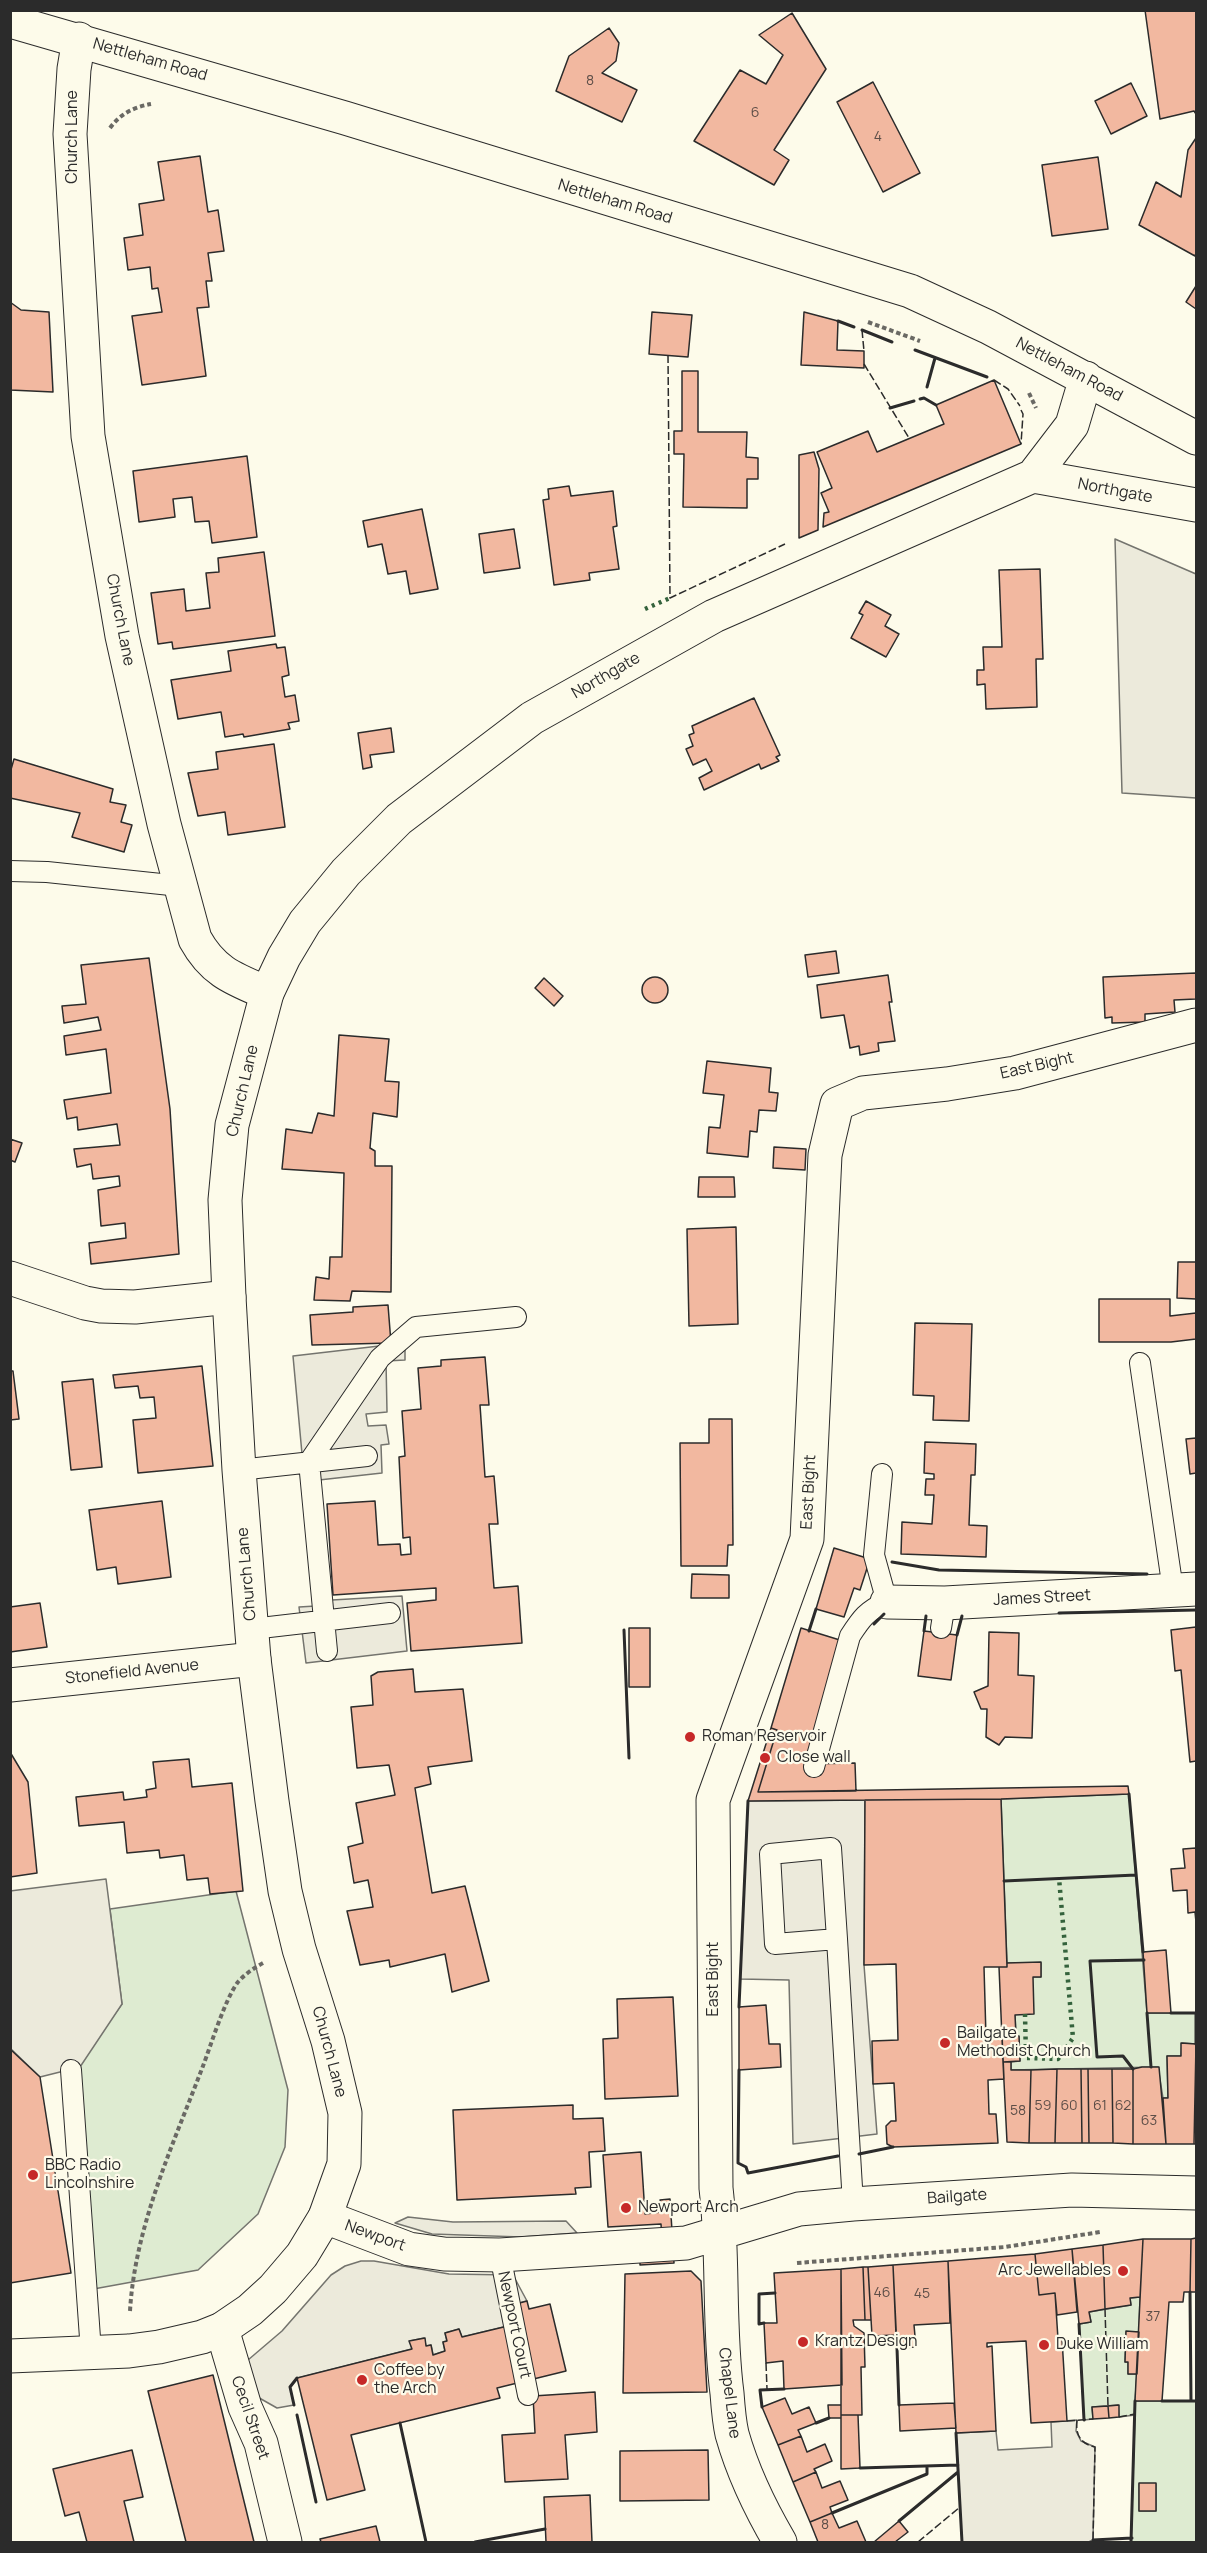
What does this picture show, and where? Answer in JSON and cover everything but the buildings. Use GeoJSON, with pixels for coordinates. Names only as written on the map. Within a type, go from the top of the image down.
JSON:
{"type":"FeatureCollection","features":[{"type":"Feature","properties":{"kind":"street","name":"Nettleham Road"},"geometry":{"type":"LineString","coordinates":[[10,21],[345,118],[910,291],[988,327],[1197,438]]}},
{"type":"Feature","properties":{"kind":"street","name":"Church Lane"},"geometry":{"type":"LineString","coordinates":[[78,39],[70,134],[88,436],[122,636],[164,824],[195,939],[205,956],[220,971],[267,993],[232,1125],[225,1200],[229,1297],[238,1470],[253,1644],[285,1891],[299,1949],[328,2041],[347,2126],[344,2164],[325,2217]]}},
{"type":"Feature","properties":{"kind":"street","name":"Northgate"},"geometry":{"type":"LineString","coordinates":[[267,993],[284,957],[305,922],[346,872],[399,819],[532,718],[714,616],[1033,476],[1072,425],[1086,378]]}},
{"type":"Feature","properties":{"kind":"street","name":"Northgate"},"geometry":{"type":"LineString","coordinates":[[1033,476],[1197,505]]}},
{"type":"Feature","properties":{"kind":"street","name":"East Bight"},"geometry":{"type":"LineString","coordinates":[[721,2234],[716,2188],[713,1800],[807,1539],[825,1155],[837,1104],[863,1093],[947,1084],[1015,1073],[1197,1025]]}},
{"type":"Feature","properties":{"kind":"street"},"geometry":{"type":"LineString","coordinates":[[10,1278],[100,1306],[135,1307],[229,1297]]}},
{"type":"Feature","properties":{"kind":"street","name":"James Street"},"geometry":{"type":"LineString","coordinates":[[887,1602],[943,1616],[1185,1590]]}},
{"type":"Feature","properties":{"kind":"street","name":"Stonefield Avenue"},"geometry":{"type":"LineString","coordinates":[[10,1685],[253,1644]]}},
{"type":"Feature","properties":{"kind":"street","name":"Bailgate"},"geometry":{"type":"LineString","coordinates":[[721,2234],[799,2209],[853,2204],[1072,2190],[1197,2193]]}},
{"type":"Feature","properties":{"kind":"street","name":"Newport"},"geometry":{"type":"LineString","coordinates":[[10,2356],[129,2351],[184,2342],[222,2329],[250,2310],[273,2289],[302,2255],[325,2217],[409,2248],[444,2254],[500,2255],[625,2248],[686,2243],[721,2234]]}},
{"type":"Feature","properties":{"kind":"street","name":"Chapel Lane"},"geometry":{"type":"LineString","coordinates":[[721,2234],[723,2370],[732,2432],[758,2505],[780,2542]]}},
{"type":"Feature","properties":{"kind":"street","name":"Cecil Street"},"geometry":{"type":"LineString","coordinates":[[222,2329],[245,2408],[261,2443],[285,2542]]}},
{"type":"Feature","properties":{"kind":"lane"},"geometry":{"type":"LineString","coordinates":[[10,871],[47,872],[180,886]]}},
{"type":"Feature","properties":{"kind":"lane"},"geometry":{"type":"LineString","coordinates":[[327,1651],[309,1462],[380,1359],[416,1327],[516,1317]]}},
{"type":"Feature","properties":{"kind":"lane"},"geometry":{"type":"LineString","coordinates":[[1140,1363],[1185,1590]]}},
{"type":"Feature","properties":{"kind":"lane"},"geometry":{"type":"LineString","coordinates":[[238,1470],[368,1456]]}},
{"type":"Feature","properties":{"kind":"lane"},"geometry":{"type":"LineString","coordinates":[[814,1767],[850,1636],[860,1620],[872,1608],[887,1602],[874,1555],[882,1474]]}},
{"type":"Feature","properties":{"kind":"lane"},"geometry":{"type":"LineString","coordinates":[[253,1644],[324,1620],[390,1613]]}},
{"type":"Feature","properties":{"kind":"lane"},"geometry":{"type":"LineString","coordinates":[[837,1939],[775,1944],[770,1854],[831,1848],[837,1939],[853,2204]]}},
{"type":"Feature","properties":{"kind":"lane"},"geometry":{"type":"LineString","coordinates":[[71,2070],[91,2352]]}},
{"type":"Feature","properties":{"kind":"lane","name":"Newport Court"},"geometry":{"type":"LineString","coordinates":[[500,2255],[528,2395]]}},
{"type":"Feature","properties":{"kind":"path"},"geometry":{"type":"LineString","coordinates":[[107,132],[116,119],[136,106],[159,102]]}},
{"type":"Feature","properties":{"kind":"path"},"geometry":{"type":"LineString","coordinates":[[860,319],[924,343]]}},
{"type":"Feature","properties":{"kind":"path"},"geometry":{"type":"LineString","coordinates":[[1028,390],[1036,407],[1036,415]]}},
{"type":"Feature","properties":{"kind":"path"},"geometry":{"type":"LineString","coordinates":[[129,2351],[136,2264],[151,2207],[218,2025],[237,1983],[264,1962],[299,1949]]}},
{"type":"Feature","properties":{"kind":"path"},"geometry":{"type":"LineString","coordinates":[[797,2264],[1005,2247],[1086,2233],[1108,2232]]}},
{"type":"Feature","properties":{"kind":"green space"},"geometry":{"type":"Polygon","coordinates":[[[1129,1794],[1147,2013],[1196,2013],[1196,2044],[1182,2043],[1181,2056],[1167,2056],[1168,2098],[1163,2098],[1158,2067],[1011,2070],[1011,2062],[1020,2061],[1015,2015],[1033,1977],[1041,1977],[1041,1963],[1007,1963],[1001,1799],[1129,1794]]]}},
{"type":"Feature","properties":{"kind":"green space"},"geometry":{"type":"Polygon","coordinates":[[[236,1891],[288,2090],[285,2147],[258,2214],[198,2270],[88,2290],[74,2069],[122,2004],[110,1909],[236,1891]]]}},
{"type":"Feature","properties":{"kind":"green space"},"geometry":{"type":"Polygon","coordinates":[[[1140,2297],[1139,2332],[1126,2332],[1125,2362],[1128,2362],[1128,2374],[1137,2374],[1135,2401],[1196,2401],[1196,2542],[1131,2542],[1135,2415],[1119,2417],[1118,2405],[1092,2407],[1093,2419],[1084,2420],[1079,2324],[1091,2322],[1089,2312],[1131,2305],[1130,2298],[1140,2297]],[[1139,2484],[1139,2511],[1156,2511],[1156,2484],[1139,2484]]]}},
{"type":"Feature","properties":{"kind":"shaded area"},"geometry":{"type":"Polygon","coordinates":[[[1115,539],[1196,574],[1196,798],[1122,793],[1115,539]]]}},
{"type":"Feature","properties":{"kind":"shaded area"},"geometry":{"type":"Polygon","coordinates":[[[405,1343],[405,1360],[386,1361],[387,1412],[366,1414],[368,1426],[386,1425],[389,1444],[381,1445],[382,1473],[319,1480],[332,1600],[402,1596],[407,1651],[306,1663],[299,1607],[316,1606],[293,1356],[405,1343]]]}},
{"type":"Feature","properties":{"kind":"shaded area"},"geometry":{"type":"Polygon","coordinates":[[[865,1800],[864,1965],[877,2134],[793,2144],[789,1980],[740,1979],[748,1801],[865,1800]]]}},
{"type":"Feature","properties":{"kind":"shaded area"},"geometry":{"type":"Polygon","coordinates":[[[106,1879],[122,2004],[80,2067],[40,2077],[11,2049],[10,1891],[106,1879]]]}},
{"type":"Feature","properties":{"kind":"shaded area"},"geometry":{"type":"Polygon","coordinates":[[[408,2217],[453,2222],[566,2221],[577,2233],[521,2237],[432,2234],[395,2223],[408,2217]]]}},
{"type":"Feature","properties":{"kind":"shaded area"},"geometry":{"type":"Polygon","coordinates":[[[361,2261],[374,2261],[449,2274],[513,2275],[527,2301],[512,2305],[512,2325],[462,2337],[459,2329],[445,2333],[447,2341],[443,2342],[445,2351],[433,2355],[431,2345],[426,2346],[424,2338],[410,2341],[412,2349],[298,2378],[290,2387],[294,2405],[277,2408],[254,2395],[248,2360],[282,2331],[331,2275],[345,2266],[361,2261]]]}},
{"type":"Feature","properties":{"kind":"shaded area"},"geometry":{"type":"Polygon","coordinates":[[[1077,2420],[1076,2431],[1081,2441],[1095,2447],[1093,2540],[1089,2542],[962,2542],[956,2433],[996,2431],[998,2450],[1052,2447],[1051,2422],[1077,2420]]]}},
{"type":"Feature","properties":{"kind":"hedge"},"geometry":{"type":"LineString","coordinates":[[645,609],[670,598]]}},
{"type":"Feature","properties":{"kind":"hedge"},"geometry":{"type":"LineString","coordinates":[[1025,2014],[1026,2058],[1058,2059],[1073,2038],[1059,1878]]}},
{"type":"Feature","properties":{"kind":"fence"},"geometry":{"type":"LineString","coordinates":[[862,330],[864,351]]}},
{"type":"Feature","properties":{"kind":"fence"},"geometry":{"type":"LineString","coordinates":[[668,355],[670,598],[785,544]]}},
{"type":"Feature","properties":{"kind":"fence"},"geometry":{"type":"LineString","coordinates":[[864,364],[909,438]]}},
{"type":"Feature","properties":{"kind":"fence"},"geometry":{"type":"LineString","coordinates":[[994,380],[1008,389],[1020,406]]}},
{"type":"Feature","properties":{"kind":"fence"},"geometry":{"type":"LineString","coordinates":[[1021,410],[1023,414],[1021,444]]}},
{"type":"Feature","properties":{"kind":"fence"},"geometry":{"type":"LineString","coordinates":[[1105,2309],[1108,2406]]}},
{"type":"Feature","properties":{"kind":"fence"},"geometry":{"type":"LineString","coordinates":[[766,2363],[767,2389]]}},
{"type":"Feature","properties":{"kind":"fence"},"geometry":{"type":"LineString","coordinates":[[1119,2417],[1135,2414]]}},
{"type":"Feature","properties":{"kind":"fence"},"geometry":{"type":"LineString","coordinates":[[1067,2421],[1093,2419]]}},
{"type":"Feature","properties":{"kind":"fence"},"geometry":{"type":"LineString","coordinates":[[1077,2420],[1080,2438],[1086,2444],[1095,2447],[1093,2540],[1089,2542]]}},
{"type":"Feature","properties":{"kind":"fence"},"geometry":{"type":"LineString","coordinates":[[918,2542],[960,2507]]}},
{"type":"Feature","properties":{"kind":"wall"},"geometry":{"type":"LineString","coordinates":[[838,321],[854,327]]}},
{"type":"Feature","properties":{"kind":"wall"},"geometry":{"type":"LineString","coordinates":[[862,330],[892,342]]}},
{"type":"Feature","properties":{"kind":"wall"},"geometry":{"type":"LineString","coordinates":[[915,350],[987,377]]}},
{"type":"Feature","properties":{"kind":"wall"},"geometry":{"type":"LineString","coordinates":[[927,387],[935,358]]}},
{"type":"Feature","properties":{"kind":"wall"},"geometry":{"type":"LineString","coordinates":[[920,399],[924,398],[936,405]]}},
{"type":"Feature","properties":{"kind":"wall"},"geometry":{"type":"LineString","coordinates":[[890,408],[914,401]]}},
{"type":"Feature","properties":{"kind":"wall"},"geometry":{"type":"LineString","coordinates":[[892,1562],[939,1570],[1147,1574]]}},
{"type":"Feature","properties":{"kind":"wall"},"geometry":{"type":"LineString","coordinates":[[809,1631],[816,1609]]}},
{"type":"Feature","properties":{"kind":"wall"},"geometry":{"type":"LineString","coordinates":[[1059,1613],[1196,1610]]}},
{"type":"Feature","properties":{"kind":"wall"},"geometry":{"type":"LineString","coordinates":[[874,1624],[884,1614]]}},
{"type":"Feature","properties":{"kind":"wall"},"geometry":{"type":"LineString","coordinates":[[924,1631],[926,1616]]}},
{"type":"Feature","properties":{"kind":"wall"},"geometry":{"type":"LineString","coordinates":[[957,1635],[962,1616]]}},
{"type":"Feature","properties":{"kind":"wall"},"geometry":{"type":"LineString","coordinates":[[624,1630],[629,1758]]}},
{"type":"Feature","properties":{"kind":"wall"},"geometry":{"type":"LineString","coordinates":[[1129,1794],[1143,1952]]}},
{"type":"Feature","properties":{"kind":"wall"},"geometry":{"type":"LineString","coordinates":[[739,2007],[748,1801]]}},
{"type":"Feature","properties":{"kind":"wall"},"geometry":{"type":"LineString","coordinates":[[1004,1881],[1136,1875]]}},
{"type":"Feature","properties":{"kind":"wall"},"geometry":{"type":"LineString","coordinates":[[1133,2069],[1123,2056],[1097,2057],[1090,1961],[1144,1960]]}},
{"type":"Feature","properties":{"kind":"wall"},"geometry":{"type":"LineString","coordinates":[[1147,2013],[1151,2067]]}},
{"type":"Feature","properties":{"kind":"wall"},"geometry":{"type":"LineString","coordinates":[[1171,2013],[1196,2013]]}},
{"type":"Feature","properties":{"kind":"wall"},"geometry":{"type":"LineString","coordinates":[[1196,2013],[1196,2044]]}},
{"type":"Feature","properties":{"kind":"wall"},"geometry":{"type":"LineString","coordinates":[[739,2070],[738,2163],[746,2167],[748,2173],[838,2156]]}},
{"type":"Feature","properties":{"kind":"wall"},"geometry":{"type":"LineString","coordinates":[[859,2154],[893,2147]]}},
{"type":"Feature","properties":{"kind":"wall"},"geometry":{"type":"LineString","coordinates":[[1190,2292],[1191,2401]]}},
{"type":"Feature","properties":{"kind":"wall"},"geometry":{"type":"LineString","coordinates":[[764,2323],[759,2324],[759,2294],[775,2293]]}},
{"type":"Feature","properties":{"kind":"wall"},"geometry":{"type":"LineString","coordinates":[[1079,2324],[1084,2420]]}},
{"type":"Feature","properties":{"kind":"wall"},"geometry":{"type":"LineString","coordinates":[[897,2348],[899,2405]]}},
{"type":"Feature","properties":{"kind":"wall"},"geometry":{"type":"LineString","coordinates":[[294,2405],[290,2387],[297,2378]]}},
{"type":"Feature","properties":{"kind":"wall"},"geometry":{"type":"LineString","coordinates":[[762,2407],[760,2390],[784,2389]]}},
{"type":"Feature","properties":{"kind":"wall"},"geometry":{"type":"LineString","coordinates":[[1131,2542],[1135,2401]]}},
{"type":"Feature","properties":{"kind":"wall"},"geometry":{"type":"LineString","coordinates":[[1162,2401],[1196,2401]]}},
{"type":"Feature","properties":{"kind":"wall"},"geometry":{"type":"LineString","coordinates":[[297,2415],[316,2502]]}},
{"type":"Feature","properties":{"kind":"wall"},"geometry":{"type":"LineString","coordinates":[[816,2423],[829,2418]]}},
{"type":"Feature","properties":{"kind":"wall"},"geometry":{"type":"LineString","coordinates":[[400,2423],[426,2542]]}},
{"type":"Feature","properties":{"kind":"wall"},"geometry":{"type":"LineString","coordinates":[[956,2433],[962,2542]]}},
{"type":"Feature","properties":{"kind":"wall"},"geometry":{"type":"LineString","coordinates":[[860,2468],[958,2465]]}},
{"type":"Feature","properties":{"kind":"wall"},"geometry":{"type":"LineString","coordinates":[[832,2513],[927,2474],[927,2466]]}},
{"type":"Feature","properties":{"kind":"wall"},"geometry":{"type":"LineString","coordinates":[[899,2521],[958,2472]]}},
{"type":"Feature","properties":{"kind":"wall"},"geometry":{"type":"LineString","coordinates":[[475,2542],[545,2529]]}},
{"type":"Feature","properties":{"kind":"wall"},"geometry":{"type":"LineString","coordinates":[[1093,2540],[1132,2538]]}},
{"type":"Feature","properties":{"kind":"place","name":"Roman Reservoir"},"geometry":{"type":"Point","coordinates":[690,1737]}},
{"type":"Feature","properties":{"kind":"place","name":"Close wall"},"geometry":{"type":"Point","coordinates":[765,1758]}},
{"type":"Feature","properties":{"kind":"place","name":"Bailgate Methodist Church"},"geometry":{"type":"Point","coordinates":[945,2043]}},
{"type":"Feature","properties":{"kind":"place","name":"BBC Radio Lincolnshire"},"geometry":{"type":"Point","coordinates":[33,2175]}},
{"type":"Feature","properties":{"kind":"place","name":"Newport Arch"},"geometry":{"type":"Point","coordinates":[626,2208]}},
{"type":"Feature","properties":{"kind":"place","name":"Arc Jewellables"},"geometry":{"type":"Point","coordinates":[1123,2271]}},
{"type":"Feature","properties":{"kind":"place","name":"Krantz Design"},"geometry":{"type":"Point","coordinates":[803,2342]}},
{"type":"Feature","properties":{"kind":"place","name":"Duke William"},"geometry":{"type":"Point","coordinates":[1044,2345]}},
{"type":"Feature","properties":{"kind":"place","name":"Coffee by the Arch"},"geometry":{"type":"Point","coordinates":[362,2380]}}]}
